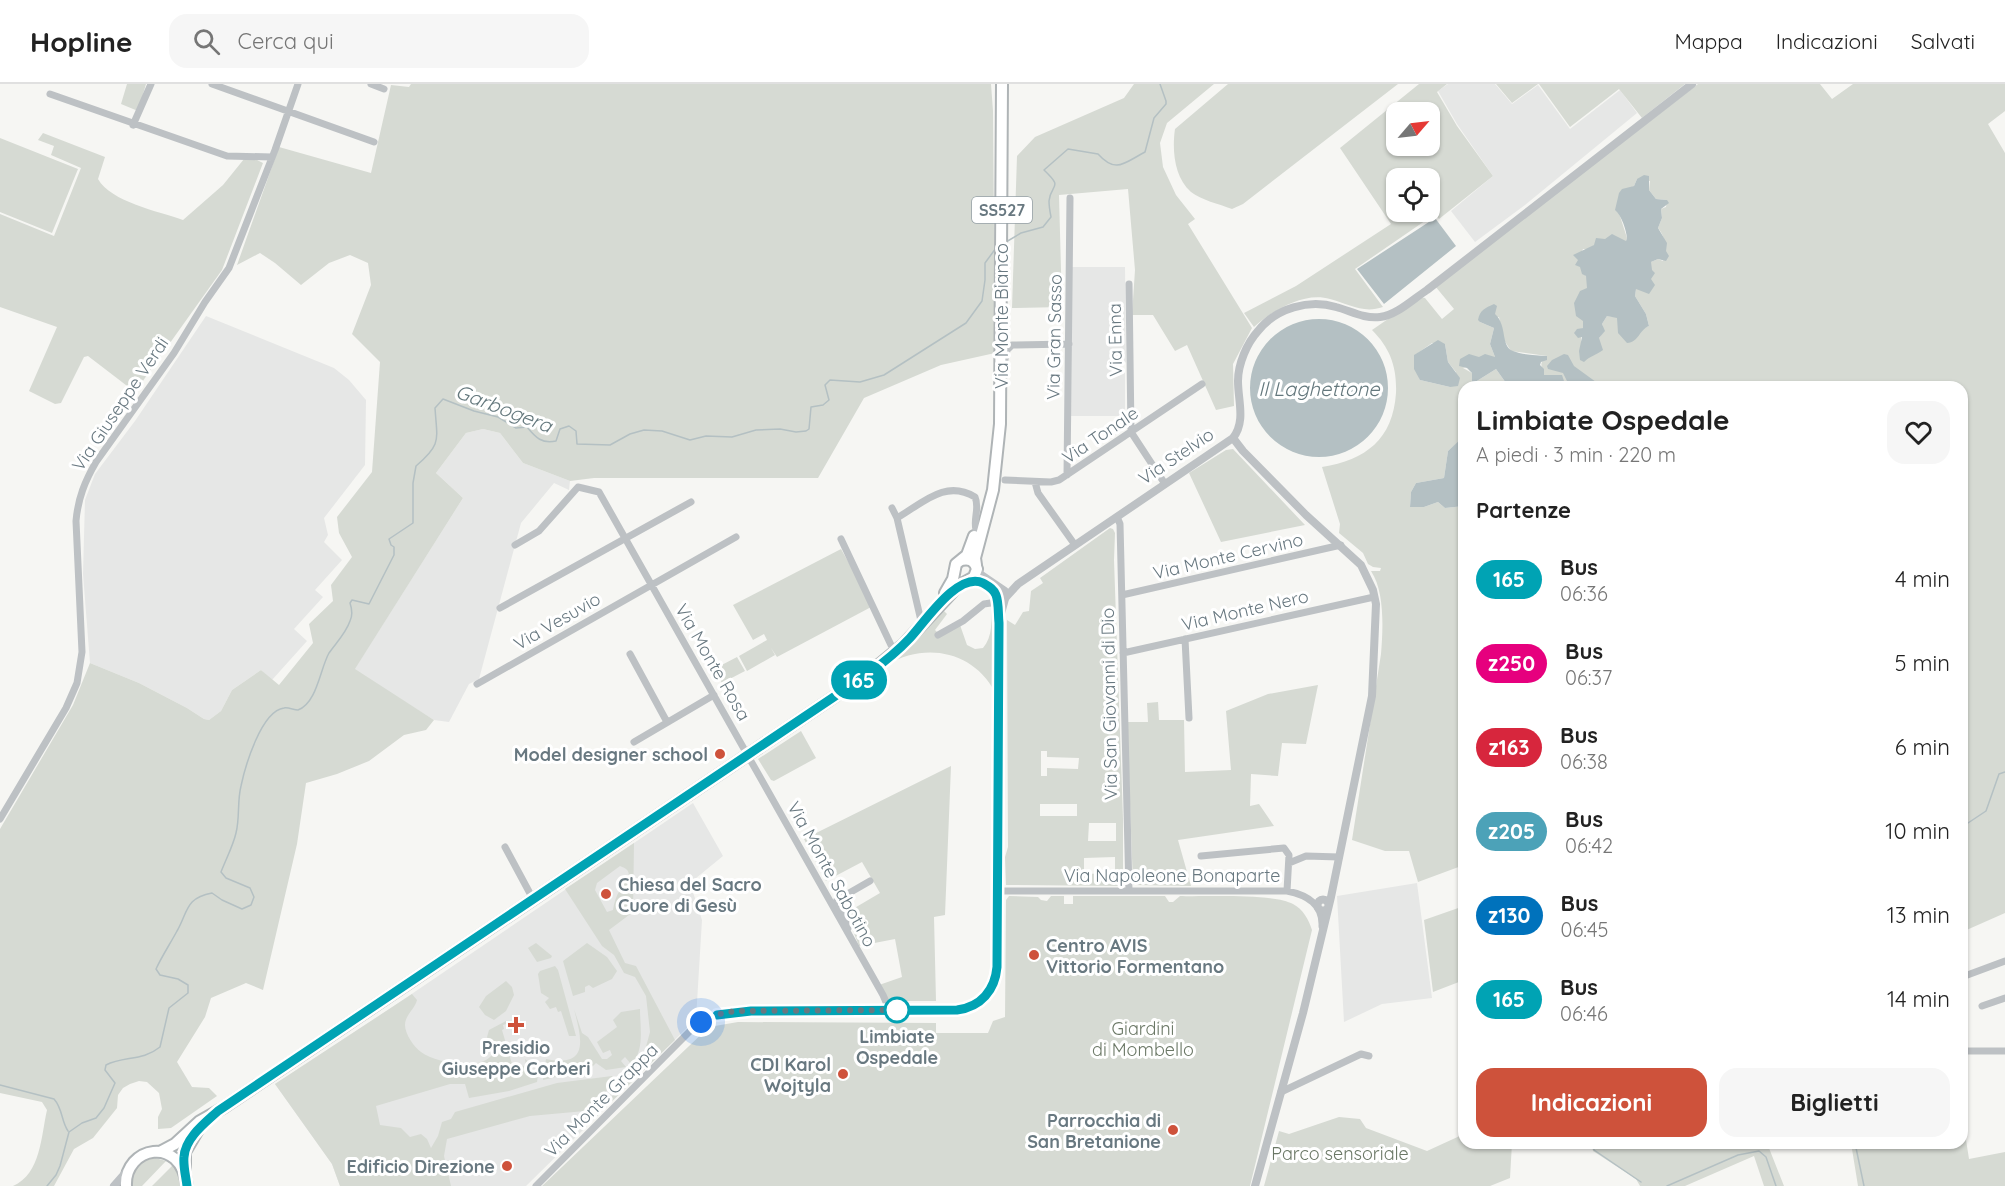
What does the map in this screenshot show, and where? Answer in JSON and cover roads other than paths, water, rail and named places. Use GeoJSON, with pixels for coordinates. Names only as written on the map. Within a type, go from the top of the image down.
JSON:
{"type":"FeatureCollection","features":[{"type":"Feature","properties":{"kind":"main road","name":"Via Monte Bianco"},"geometry":{"type":"LineString","coordinates":[[976,566],[975,558],[992,495],[1000,478],[1002,84]]}},
{"type":"Feature","properties":{"kind":"main road","name":"Via Monte Bianco"},"geometry":{"type":"LineString","coordinates":[[962,560],[970,549],[988,489],[1000,478]]}},
{"type":"Feature","properties":{"kind":"main road"},"geometry":{"type":"LineString","coordinates":[[126,1186],[129,1169],[142,1156],[169,1148],[200,1121],[860,679],[897,651],[958,586],[975,576],[976,566],[969,559],[956,564],[952,582],[940,604]]}},
{"type":"Feature","properties":{"kind":"main road"},"geometry":{"type":"LineString","coordinates":[[955,571],[960,579],[968,581]]}},
{"type":"Feature","properties":{"kind":"main road"},"geometry":{"type":"LineString","coordinates":[[187,1186],[184,1156],[189,1142],[194,1134],[218,1111]]}},
{"type":"Feature","properties":{"kind":"main road"},"geometry":{"type":"LineString","coordinates":[[160,1152],[174,1157],[181,1163],[186,1174]]}},
{"type":"Feature","properties":{"kind":"street"},"geometry":{"type":"LineString","coordinates":[[134,125],[151,84]]}},
{"type":"Feature","properties":{"kind":"street"},"geometry":{"type":"LineString","coordinates":[[212,84],[374,142]]}},
{"type":"Feature","properties":{"kind":"street","name":"Via Giuseppe Verdi"},"geometry":{"type":"LineString","coordinates":[[0,819],[66,708],[77,683],[82,652],[76,521],[79,499],[85,481],[96,462],[174,353],[229,268],[298,84]]}},
{"type":"Feature","properties":{"kind":"street"},"geometry":{"type":"LineString","coordinates":[[371,84],[384,89]]}},
{"type":"Feature","properties":{"kind":"street","name":"Via Stelvio"},"geometry":{"type":"LineString","coordinates":[[1000,598],[1233,438],[1240,425],[1238,379],[1244,357],[1249,343],[1267,322],[1299,305],[1316,303],[1335,306],[1365,316],[1381,317],[1392,314],[1427,290],[1692,84]]}},
{"type":"Feature","properties":{"kind":"street"},"geometry":{"type":"LineString","coordinates":[[50,94],[227,156],[272,157]]}},
{"type":"Feature","properties":{"kind":"street","name":"Via Gran Sasso"},"geometry":{"type":"LineString","coordinates":[[1067,475],[1070,198]]}},
{"type":"Feature","properties":{"kind":"street","name":"Via Enna"},"geometry":{"type":"LineString","coordinates":[[1129,284],[1131,432]]}},
{"type":"Feature","properties":{"kind":"street"},"geometry":{"type":"LineString","coordinates":[[1001,370],[1007,350],[1012,345],[1069,344]]}},
{"type":"Feature","properties":{"kind":"street","name":"Via Tonale"},"geometry":{"type":"LineString","coordinates":[[1000,478],[1051,482],[1067,475],[1202,384]]}},
{"type":"Feature","properties":{"kind":"street"},"geometry":{"type":"LineString","coordinates":[[1131,432],[1165,484]]}},
{"type":"Feature","properties":{"kind":"street"},"geometry":{"type":"LineString","coordinates":[[1233,438],[1306,515],[1341,545],[1365,570],[1374,597],[1372,696],[1328,906],[1256,1186]]}},
{"type":"Feature","properties":{"kind":"street"},"geometry":{"type":"LineString","coordinates":[[1035,482],[1038,493],[1075,545]]}},
{"type":"Feature","properties":{"kind":"street","name":"Via Monte Rosa"},"geometry":{"type":"LineString","coordinates":[[515,545],[539,531],[578,487],[599,492],[747,754]]}},
{"type":"Feature","properties":{"kind":"street"},"geometry":{"type":"LineString","coordinates":[[897,518],[950,489],[974,496],[978,504],[974,522],[976,530]]}},
{"type":"Feature","properties":{"kind":"street"},"geometry":{"type":"LineString","coordinates":[[500,608],[691,502]]}},
{"type":"Feature","properties":{"kind":"street"},"geometry":{"type":"LineString","coordinates":[[892,508],[897,518],[922,625]]}},
{"type":"Feature","properties":{"kind":"street","name":"Via San Giovanni di Dio"},"geometry":{"type":"LineString","coordinates":[[1117,517],[1120,523],[1129,891]]}},
{"type":"Feature","properties":{"kind":"street"},"geometry":{"type":"LineString","coordinates":[[652,585],[736,537]]}},
{"type":"Feature","properties":{"kind":"street"},"geometry":{"type":"LineString","coordinates":[[841,539],[891,645],[897,651]]}},
{"type":"Feature","properties":{"kind":"street","name":"Via Monte Cervino"},"geometry":{"type":"LineString","coordinates":[[1122,595],[1341,545]]}},
{"type":"Feature","properties":{"kind":"street"},"geometry":{"type":"LineString","coordinates":[[938,635],[963,621],[984,604],[1000,598],[1005,591],[980,573],[976,566]]}},
{"type":"Feature","properties":{"kind":"street"},"geometry":{"type":"LineString","coordinates":[[968,581],[977,581],[985,585],[1000,598]]}},
{"type":"Feature","properties":{"kind":"street"},"geometry":{"type":"LineString","coordinates":[[997,585],[1006,588],[1018,584]]}},
{"type":"Feature","properties":{"kind":"street","name":"Via Vesuvio"},"geometry":{"type":"LineString","coordinates":[[477,684],[652,585]]}},
{"type":"Feature","properties":{"kind":"street"},"geometry":{"type":"LineString","coordinates":[[915,596],[918,603],[926,608],[940,604]]}},
{"type":"Feature","properties":{"kind":"street","name":"Via Monte Nero"},"geometry":{"type":"LineString","coordinates":[[1123,653],[1374,597]]}},
{"type":"Feature","properties":{"kind":"street","name":"Via Monte Grappa"},"geometry":{"type":"LineString","coordinates":[[536,1186],[690,1031],[707,1018],[725,1013],[751,1011],[962,1010],[973,1006],[987,995],[993,986],[997,969],[1000,598]]}},
{"type":"Feature","properties":{"kind":"street"},"geometry":{"type":"LineString","coordinates":[[1185,639],[1189,718]]}},
{"type":"Feature","properties":{"kind":"street"},"geometry":{"type":"LineString","coordinates":[[630,654],[668,722]]}},
{"type":"Feature","properties":{"kind":"street"},"geometry":{"type":"LineString","coordinates":[[634,742],[714,695]]}},
{"type":"Feature","properties":{"kind":"street","name":"Via Monte Sabotino"},"geometry":{"type":"LineString","coordinates":[[747,754],[883,995],[886,1010]]}},
{"type":"Feature","properties":{"kind":"street"},"geometry":{"type":"LineString","coordinates":[[505,847],[533,899]]}},
{"type":"Feature","properties":{"kind":"street"},"geometry":{"type":"LineString","coordinates":[[1201,856],[1284,848],[1287,851],[1289,863],[1287,891]]}},
{"type":"Feature","properties":{"kind":"street"},"geometry":{"type":"LineString","coordinates":[[1289,863],[1302,856],[1339,856]]}},
{"type":"Feature","properties":{"kind":"street"},"geometry":{"type":"LineString","coordinates":[[850,937],[847,921],[837,900],[870,881]]}},
{"type":"Feature","properties":{"kind":"street","name":"Via Napoleone Bonaparte"},"geometry":{"type":"LineString","coordinates":[[998,891],[1287,891],[1307,897],[1318,908]]}},
{"type":"Feature","properties":{"kind":"street"},"geometry":{"type":"LineString","coordinates":[[1318,908],[1323,910],[1328,906]]}},
{"type":"Feature","properties":{"kind":"street"},"geometry":{"type":"LineString","coordinates":[[1318,908],[1322,918],[1321,931]]}},
{"type":"Feature","properties":{"kind":"street"},"geometry":{"type":"LineString","coordinates":[[1968,975],[2005,961]]}},
{"type":"Feature","properties":{"kind":"street"},"geometry":{"type":"LineString","coordinates":[[1982,1006],[2005,998]]}},
{"type":"Feature","properties":{"kind":"street"},"geometry":{"type":"LineString","coordinates":[[1968,1051],[2005,1052]]}},
{"type":"Feature","properties":{"kind":"street"},"geometry":{"type":"LineString","coordinates":[[1281,1092],[1361,1054],[1369,1056]]}},
{"type":"Feature","properties":{"kind":"street"},"geometry":{"type":"LineString","coordinates":[[114,1186],[129,1169]]}},
{"type":"Feature","properties":{"kind":"water"},"geometry":{"type":"Polygon","coordinates":[[[1644,175],[1649,176],[1649,190],[1656,199],[1667,200],[1669,203],[1661,209],[1662,218],[1658,228],[1667,243],[1666,251],[1669,256],[1666,261],[1658,259],[1651,262],[1655,273],[1651,279],[1655,285],[1649,294],[1636,289],[1635,296],[1646,314],[1649,326],[1634,340],[1627,343],[1618,333],[1617,318],[1607,316],[1602,324],[1605,331],[1599,338],[1603,350],[1584,362],[1580,360],[1579,351],[1582,337],[1578,338],[1574,333],[1577,329],[1583,328],[1583,321],[1576,316],[1574,303],[1580,291],[1587,288],[1586,276],[1582,274],[1580,267],[1575,265],[1578,260],[1573,255],[1594,245],[1596,238],[1605,239],[1612,234],[1626,241],[1623,223],[1615,210],[1619,193],[1622,189],[1634,186],[1637,179],[1644,175]]]}},
{"type":"Feature","properties":{"kind":"water"},"geometry":{"type":"Polygon","coordinates":[[[1429,222],[1438,222],[1456,246],[1384,304],[1357,269],[1429,222]]]}},
{"type":"Feature","properties":{"kind":"water"},"geometry":{"type":"Polygon","coordinates":[[[1494,304],[1497,306],[1495,314],[1509,348],[1521,353],[1547,356],[1547,360],[1541,362],[1540,365],[1544,369],[1544,375],[1562,375],[1564,381],[1505,381],[1496,369],[1477,381],[1472,381],[1472,373],[1467,368],[1459,366],[1460,359],[1469,354],[1479,357],[1485,354],[1495,357],[1490,344],[1494,328],[1478,320],[1483,310],[1494,304]]]}},
{"type":"Feature","properties":{"kind":"water","name":"Il Laghettone"},"geometry":{"type":"Polygon","coordinates":[[[1319,319],[1346,324],[1358,330],[1368,339],[1377,349],[1383,361],[1388,388],[1383,415],[1377,427],[1368,437],[1358,446],[1346,452],[1319,457],[1292,452],[1280,446],[1270,437],[1261,427],[1255,415],[1250,388],[1255,361],[1261,349],[1270,339],[1280,330],[1292,324],[1319,319]]]}},
{"type":"Feature","properties":{"kind":"water"},"geometry":{"type":"Polygon","coordinates":[[[1438,340],[1445,344],[1448,362],[1460,378],[1458,386],[1450,387],[1420,380],[1414,369],[1414,355],[1438,340]]]}},
{"type":"Feature","properties":{"kind":"water"},"geometry":{"type":"Polygon","coordinates":[[[1564,354],[1568,355],[1574,366],[1595,381],[1567,381],[1563,373],[1548,369],[1547,366],[1552,360],[1564,354]]]}},
{"type":"Feature","properties":{"kind":"water"},"geometry":{"type":"Polygon","coordinates":[[[1458,442],[1458,507],[1445,508],[1438,502],[1424,507],[1410,507],[1411,492],[1416,483],[1444,478],[1448,451],[1458,442]]]}},
{"type":"Feature","properties":{"kind":"waterway","name":"Garbogera"},"geometry":{"type":"LineString","coordinates":[[1006,242],[1021,233],[1043,227],[1051,217],[1049,201],[1055,183],[1044,170],[1068,149],[1098,154],[1110,164],[1115,165],[1126,163],[1145,152],[1154,118],[1166,104],[1160,84]]}},
{"type":"Feature","properties":{"kind":"waterway","name":"Garbogera"},"geometry":{"type":"LineString","coordinates":[[47,1186],[60,1166],[69,1132],[82,1123],[96,1118],[104,1108],[115,1083],[105,1070],[106,1065],[147,1054],[160,1047],[169,1008],[188,993],[188,985],[178,979],[160,975],[156,969],[188,907],[197,898],[212,893],[242,909],[251,905],[254,897],[250,888],[226,878],[221,872],[236,833],[240,792],[250,754],[261,729],[276,711],[286,708],[298,710],[310,700],[329,653],[351,619],[350,603],[352,600],[369,604],[394,555],[394,547],[389,539],[413,523],[413,483],[416,466],[434,446],[437,435],[435,408],[443,399],[498,417],[516,428],[527,427],[536,437],[547,442],[556,441],[560,429],[569,426],[576,431],[577,444],[610,445],[630,434],[644,430],[662,431],[690,440],[706,436],[732,437],[756,430],[806,431],[809,429],[811,407],[823,405],[829,400],[825,385],[830,380],[860,382],[884,375],[966,323],[982,301],[985,263],[996,248]]}},
{"type":"Feature","properties":{"kind":"waterway"},"geometry":{"type":"LineString","coordinates":[[1968,823],[1986,811],[1999,774],[2005,772]]}},
{"type":"Feature","properties":{"kind":"waterway"},"geometry":{"type":"LineString","coordinates":[[0,1085],[54,1099],[68,1131]]}},
{"type":"Feature","properties":{"kind":"waterway"},"geometry":{"type":"LineString","coordinates":[[1594,1149],[1641,1182]]}},
{"type":"Feature","properties":{"kind":"waterway"},"geometry":{"type":"LineString","coordinates":[[1856,1149],[1864,1186]]}},
{"type":"Feature","properties":{"kind":"waterway"},"geometry":{"type":"LineString","coordinates":[[1667,1186],[1738,1155],[1759,1151],[1766,1157],[1776,1186]]}},
{"type":"Feature","properties":{"kind":"place","name":"Model designer school"},"geometry":{"type":"Point","coordinates":[720,754]}},
{"type":"Feature","properties":{"kind":"place","name":"Chiesa del Sacro Cuore di Gesù"},"geometry":{"type":"Point","coordinates":[606,894]}},
{"type":"Feature","properties":{"kind":"place","name":"Centro AVIS Vittorio Formentano"},"geometry":{"type":"Point","coordinates":[1034,955]}},
{"type":"Feature","properties":{"kind":"place","name":"Limbiate Ospedale"},"geometry":{"type":"Point","coordinates":[897,1010]}},
{"type":"Feature","properties":{"kind":"place","name":"Presidio Giuseppe Corberi"},"geometry":{"type":"Point","coordinates":[516,1025]}},
{"type":"Feature","properties":{"kind":"place","name":"CDI Karol Wojtyla"},"geometry":{"type":"Point","coordinates":[843,1074]}},
{"type":"Feature","properties":{"kind":"place","name":"Parrocchia di San Bretanione"},"geometry":{"type":"Point","coordinates":[1173,1130]}},
{"type":"Feature","properties":{"kind":"place","name":"Edificio Direzione"},"geometry":{"type":"Point","coordinates":[507,1166]}},
{"type":"Feature","properties":{"kind":"park label","name":"Giardini di Mombello"},"geometry":{"type":"Point","coordinates":[1143,1038]}},
{"type":"Feature","properties":{"kind":"park label","name":"Parco sensoriale"},"geometry":{"type":"Point","coordinates":[1340,1153]}}]}
